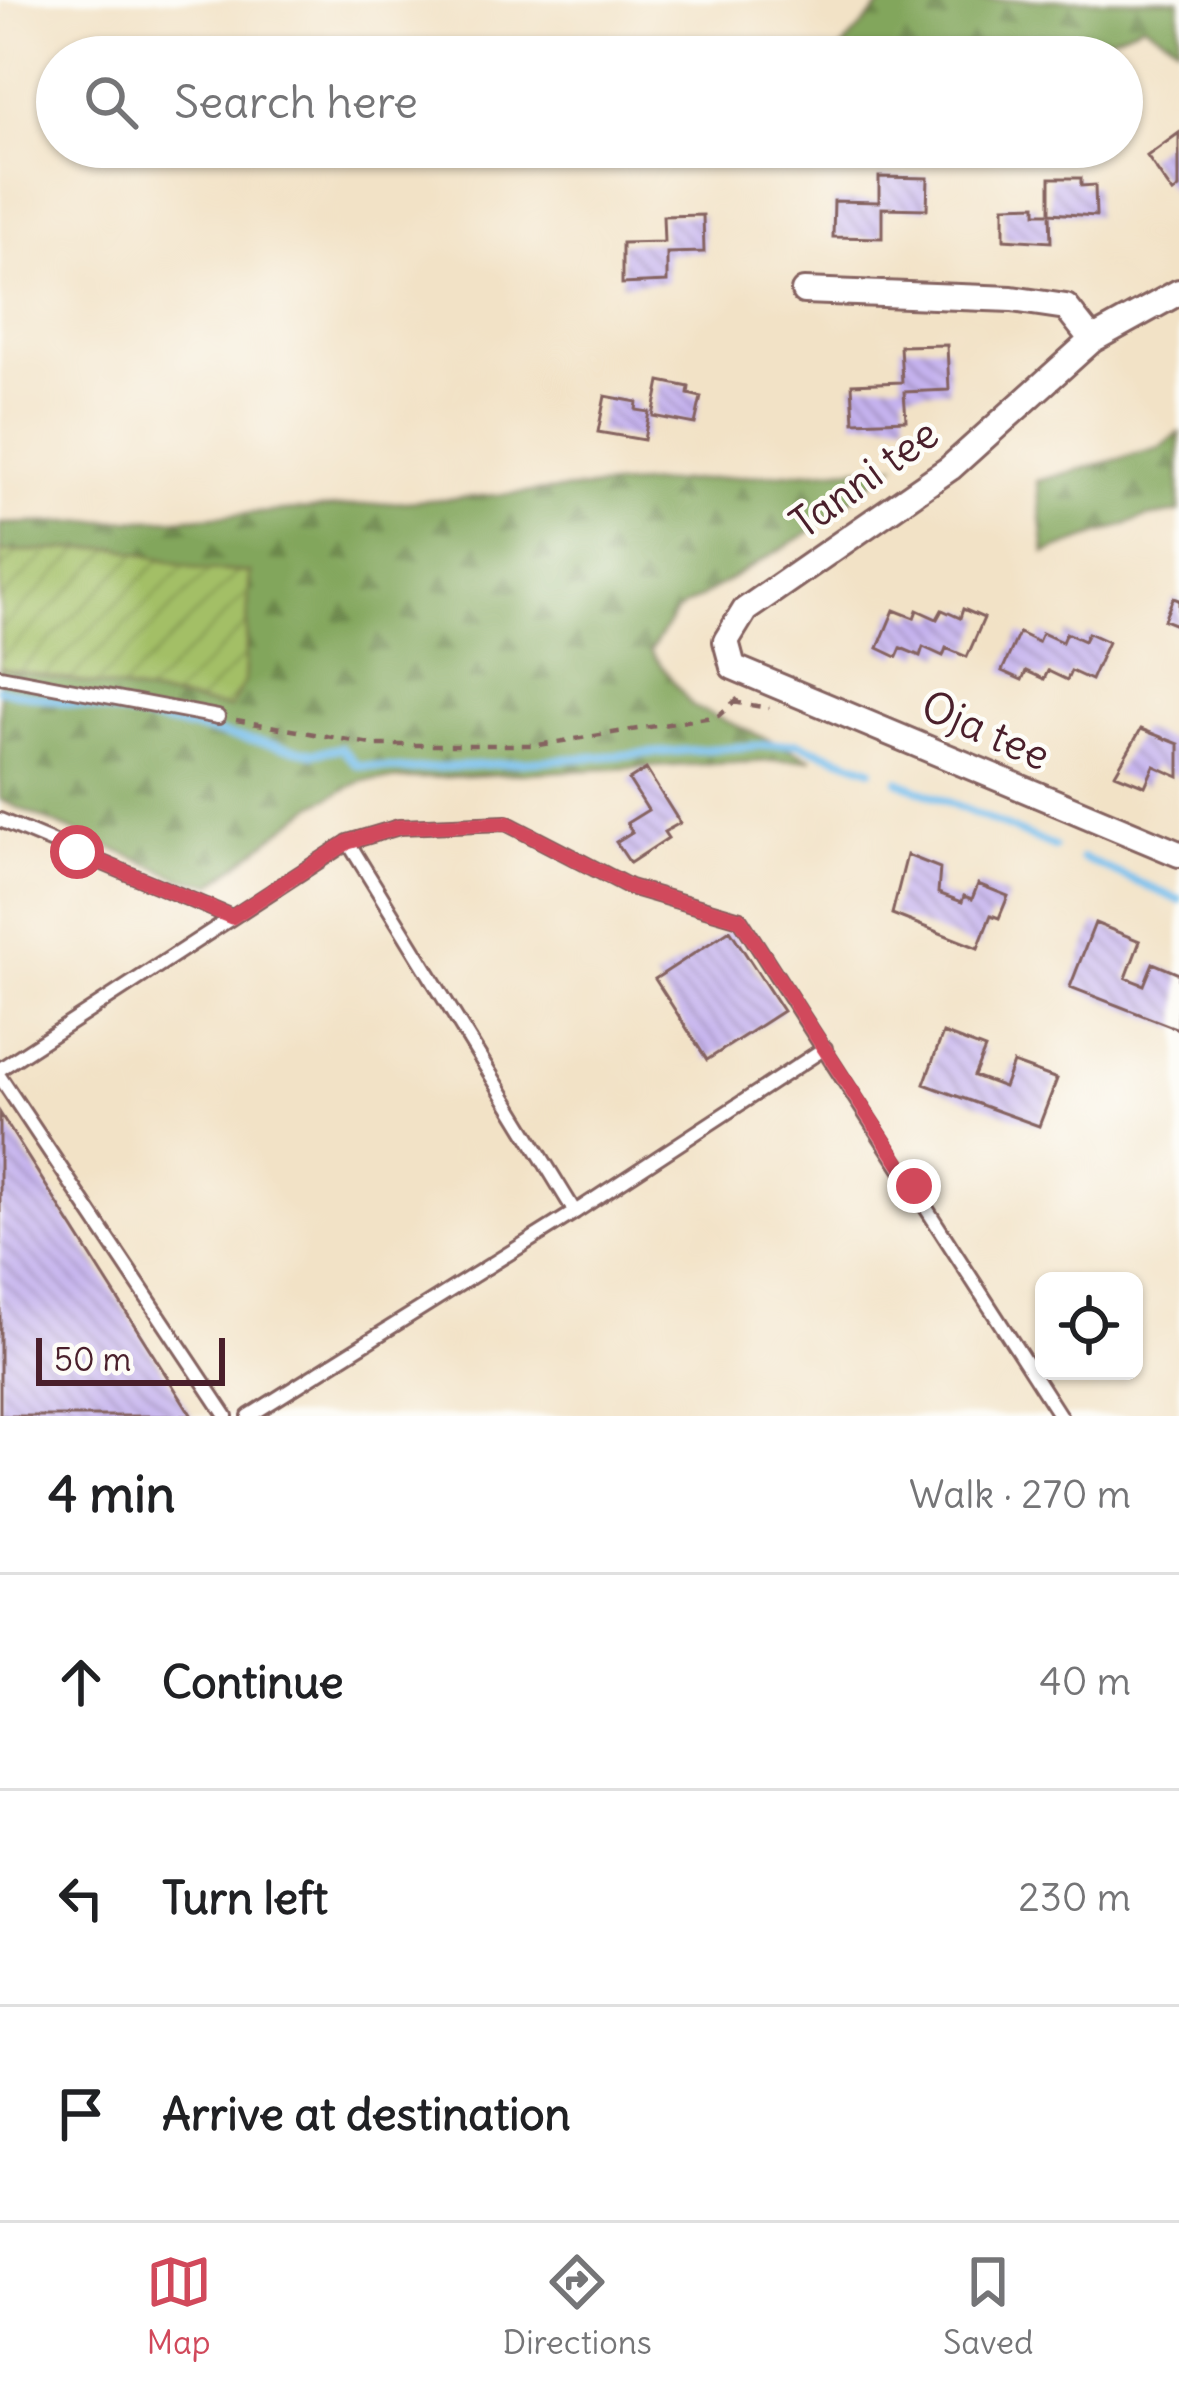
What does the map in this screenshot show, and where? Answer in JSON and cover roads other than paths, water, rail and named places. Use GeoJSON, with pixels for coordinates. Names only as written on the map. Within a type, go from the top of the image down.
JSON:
{"type":"FeatureCollection","features":[{"type":"Feature","properties":{"kind":"street"},"geometry":{"type":"LineString","coordinates":[[804,291],[1012,299],[1066,307],[1092,340]]}},
{"type":"Feature","properties":{"kind":"street","name":"Tanni tee"},"geometry":{"type":"LineString","coordinates":[[759,681],[733,667],[725,640],[746,610],[950,468],[1092,340],[1179,292]]}},
{"type":"Feature","properties":{"kind":"street","name":"Oja tee"},"geometry":{"type":"LineString","coordinates":[[759,681],[920,741],[1179,854]]}},
{"type":"Feature","properties":{"kind":"lane"},"geometry":{"type":"LineString","coordinates":[[0,676],[218,717]]}},
{"type":"Feature","properties":{"kind":"lane"},"geometry":{"type":"LineString","coordinates":[[0,820],[232,917]]}},
{"type":"Feature","properties":{"kind":"lane"},"geometry":{"type":"LineString","coordinates":[[226,1416],[0,1073],[348,842],[399,827],[506,823],[630,887],[740,919],[1060,1416]]}},
{"type":"Feature","properties":{"kind":"lane"},"geometry":{"type":"LineString","coordinates":[[348,842],[575,1212]]}},
{"type":"Feature","properties":{"kind":"lane"},"geometry":{"type":"LineString","coordinates":[[249,1416],[575,1212],[825,1048]]}},
{"type":"Feature","properties":{"kind":"waterway"},"geometry":{"type":"LineString","coordinates":[[0,689],[313,753],[341,748],[357,765],[408,770],[797,743],[871,769]]}},
{"type":"Feature","properties":{"kind":"waterway"},"geometry":{"type":"LineString","coordinates":[[898,781],[1054,847]]}},
{"type":"Feature","properties":{"kind":"waterway"},"geometry":{"type":"LineString","coordinates":[[1082,858],[1179,900]]}}]}
